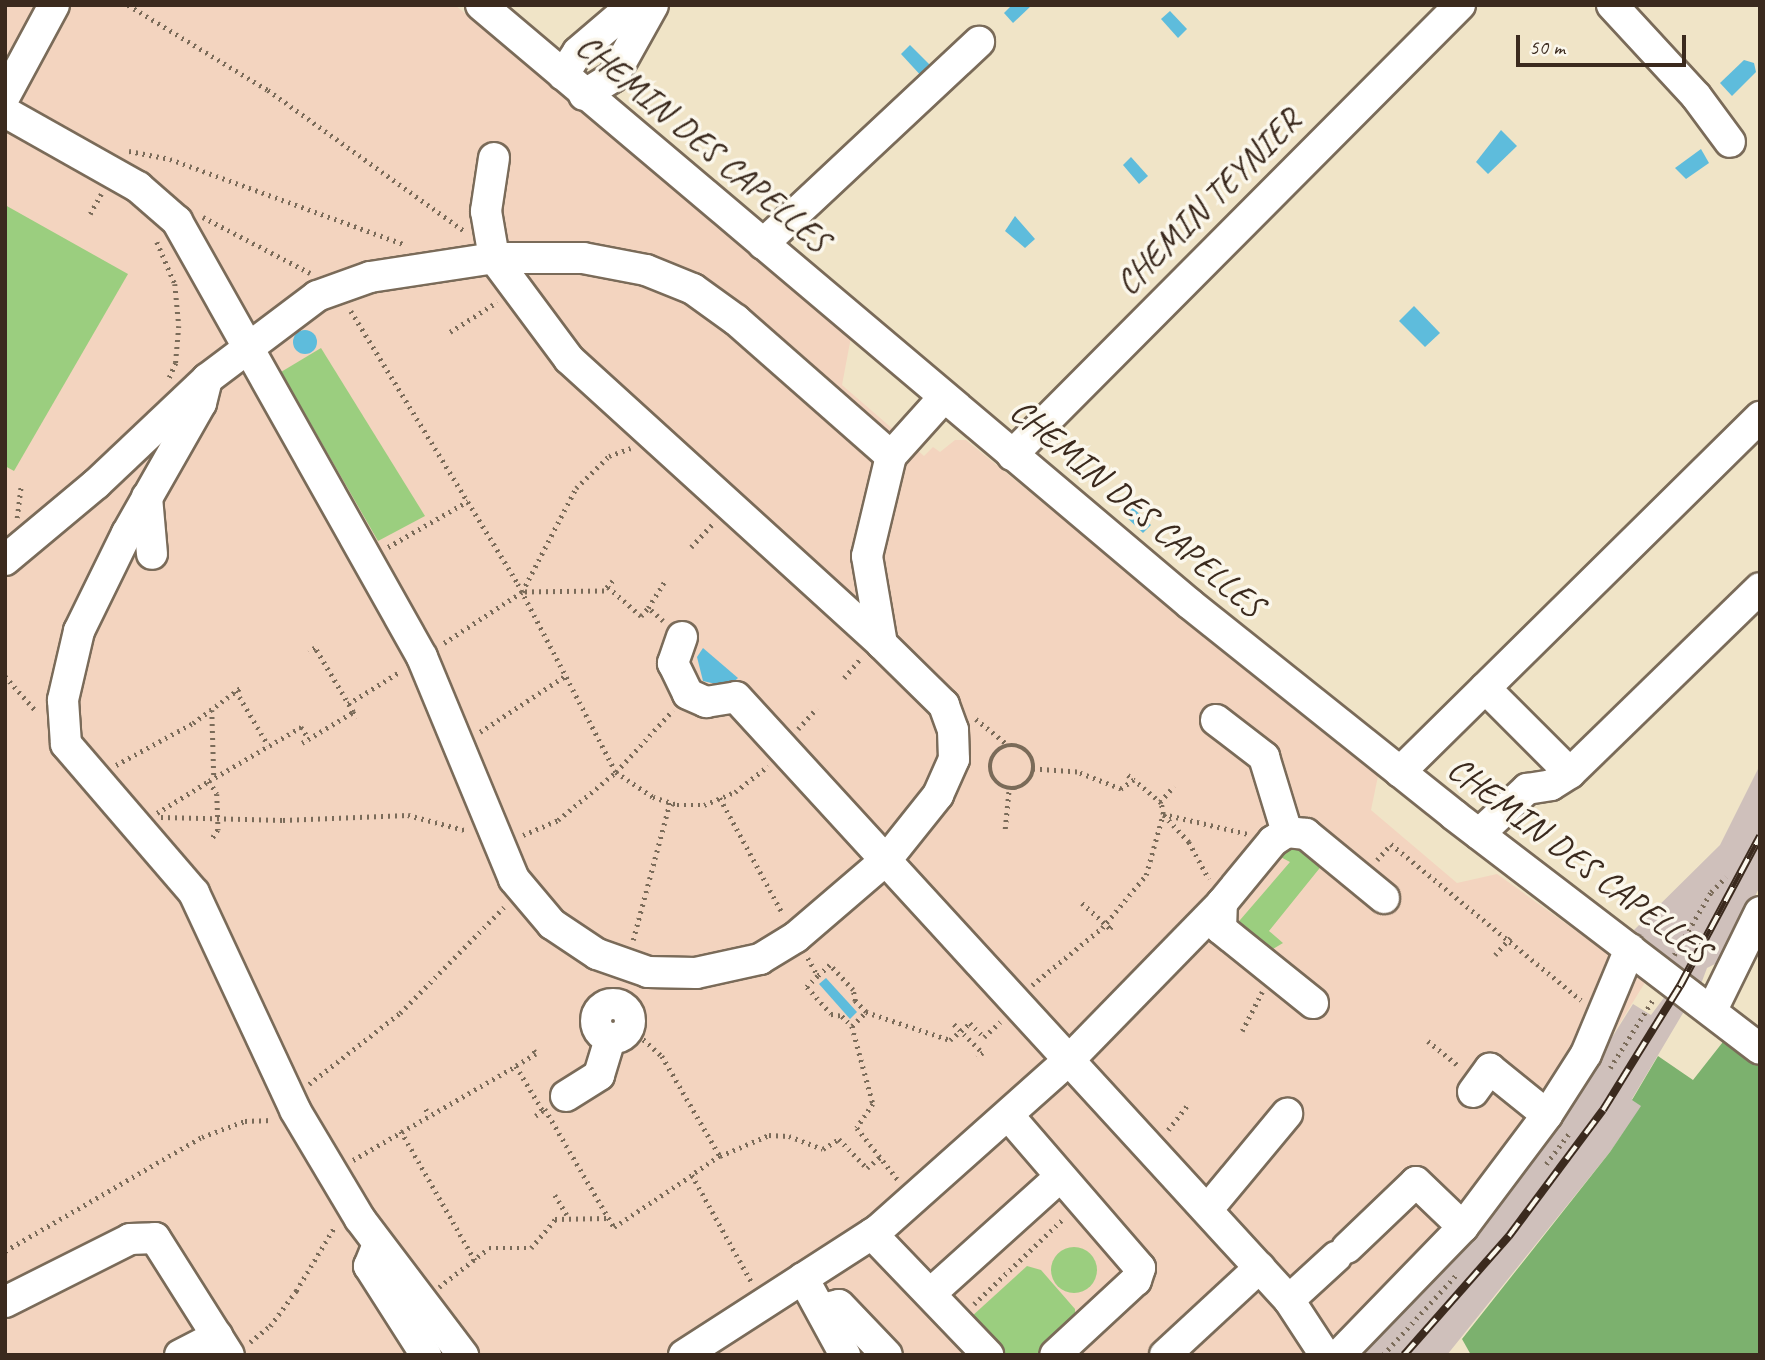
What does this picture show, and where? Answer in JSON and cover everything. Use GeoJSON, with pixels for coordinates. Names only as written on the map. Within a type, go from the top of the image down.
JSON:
{"type":"FeatureCollection","features":[{"type":"Feature","properties":{"kind":"street"},"geometry":{"type":"LineString","coordinates":[[5,96],[54,5]]}},
{"type":"Feature","properties":{"kind":"street","name":"CHEMIN DES CAPELLES"},"geometry":{"type":"LineString","coordinates":[[481,5],[1012,455],[1400,772],[1760,1049]]}},
{"type":"Feature","properties":{"kind":"street"},"geometry":{"type":"LineString","coordinates":[[574,85],[578,52],[633,5]]}},
{"type":"Feature","properties":{"kind":"street"},"geometry":{"type":"LineString","coordinates":[[574,85],[642,5]]}},
{"type":"Feature","properties":{"kind":"street"},"geometry":{"type":"LineString","coordinates":[[574,85],[613,77],[653,5]]}},
{"type":"Feature","properties":{"kind":"street","name":"CHEMIN TEYNIER"},"geometry":{"type":"LineString","coordinates":[[1012,455],[1460,5]]}},
{"type":"Feature","properties":{"kind":"street"},"geometry":{"type":"LineString","coordinates":[[1612,5],[1696,96],[1730,142]]}},
{"type":"Feature","properties":{"kind":"street"},"geometry":{"type":"LineString","coordinates":[[762,244],[979,42]]}},
{"type":"Feature","properties":{"kind":"street"},"geometry":{"type":"LineString","coordinates":[[5,112],[138,187],[246,347],[369,558],[422,657],[498,840],[521,888],[552,924],[597,954],[648,972],[696,973],[760,959],[796,937],[887,859],[938,795],[954,750],[944,705],[882,644],[569,359],[516,290],[496,258],[486,211],[494,158]]}},
{"type":"Feature","properties":{"kind":"street"},"geometry":{"type":"LineString","coordinates":[[5,561],[96,484],[207,379],[285,316],[336,287],[370,277],[496,258],[583,258],[646,270],[693,289],[736,320],[891,456]]}},
{"type":"Feature","properties":{"kind":"street"},"geometry":{"type":"LineString","coordinates":[[207,379],[201,402],[147,497],[79,631],[63,700],[66,744],[194,893],[295,1108],[332,1173],[378,1244],[463,1355]]}},
{"type":"Feature","properties":{"kind":"street"},"geometry":{"type":"LineString","coordinates":[[882,644],[867,556],[891,456],[944,397]]}},
{"type":"Feature","properties":{"kind":"street"},"geometry":{"type":"LineString","coordinates":[[1400,772],[1760,418]]}},
{"type":"Feature","properties":{"kind":"street"},"geometry":{"type":"LineString","coordinates":[[147,497],[152,554]]}},
{"type":"Feature","properties":{"kind":"street"},"geometry":{"type":"LineString","coordinates":[[1479,834],[1527,789],[1551,785],[1570,773],[1760,588]]}},
{"type":"Feature","properties":{"kind":"street"},"geometry":{"type":"LineString","coordinates":[[674,631],[673,663],[688,694],[706,702],[736,697],[791,739],[887,859],[1289,1300],[1325,1355]]}},
{"type":"Feature","properties":{"kind":"street"},"geometry":{"type":"LineString","coordinates":[[1485,688],[1570,773]]}},
{"type":"Feature","properties":{"kind":"street"},"geometry":{"type":"LineString","coordinates":[[1216,720],[1264,757],[1280,837]]}},
{"type":"Feature","properties":{"kind":"street"},"geometry":{"type":"LineString","coordinates":[[684,1355],[872,1234],[913,1199],[1070,1059],[1222,903],[1280,837],[1306,834],[1384,898]]}},
{"type":"Feature","properties":{"kind":"street"},"geometry":{"type":"LineString","coordinates":[[1222,903],[1222,929],[1313,1003]]}},
{"type":"Feature","properties":{"kind":"street"},"geometry":{"type":"LineString","coordinates":[[1712,1010],[1760,912]]}},
{"type":"Feature","properties":{"kind":"street"},"geometry":{"type":"LineString","coordinates":[[1339,1355],[1462,1227],[1547,1115],[1586,1054],[1630,949]]}},
{"type":"Feature","properties":{"kind":"street"},"geometry":{"type":"LineString","coordinates":[[554,1104],[599,1075],[619,1024],[629,965]]}},
{"type":"Feature","properties":{"kind":"street"},"geometry":{"type":"LineString","coordinates":[[1476,1088],[1490,1069],[1547,1115]]}},
{"type":"Feature","properties":{"kind":"street"},"geometry":{"type":"LineString","coordinates":[[1208,1209],[1287,1114]]}},
{"type":"Feature","properties":{"kind":"street"},"geometry":{"type":"LineString","coordinates":[[1008,1115],[1140,1268],[1136,1280],[1055,1355]]}},
{"type":"Feature","properties":{"kind":"street"},"geometry":{"type":"LineString","coordinates":[[930,1294],[1060,1177]]}},
{"type":"Feature","properties":{"kind":"street"},"geometry":{"type":"LineString","coordinates":[[1289,1300],[1416,1182],[1462,1227]]}},
{"type":"Feature","properties":{"kind":"street"},"geometry":{"type":"LineString","coordinates":[[872,1234],[988,1355]]}},
{"type":"Feature","properties":{"kind":"street"},"geometry":{"type":"LineString","coordinates":[[5,1302],[130,1239],[155,1238],[229,1346],[180,1355]]}},
{"type":"Feature","properties":{"kind":"street"},"geometry":{"type":"LineString","coordinates":[[378,1244],[369,1266],[426,1355]]}},
{"type":"Feature","properties":{"kind":"street"},"geometry":{"type":"LineString","coordinates":[[1165,1355],[1260,1267]]}},
{"type":"Feature","properties":{"kind":"street"},"geometry":{"type":"LineString","coordinates":[[803,1278],[845,1355]]}},
{"type":"Feature","properties":{"kind":"street"},"geometry":{"type":"LineString","coordinates":[[822,1309],[839,1305],[887,1355]]}},
{"type":"Feature","properties":{"kind":"path"},"geometry":{"type":"LineString","coordinates":[[128,5],[268,90],[496,258]]}},
{"type":"Feature","properties":{"kind":"path"},"geometry":{"type":"LineString","coordinates":[[124,150],[170,159],[410,246]]}},
{"type":"Feature","properties":{"kind":"path"},"geometry":{"type":"LineString","coordinates":[[166,386],[176,363],[179,326],[166,230],[204,217],[336,287],[522,592],[616,772],[642,791],[670,802],[704,805],[746,783],[791,739],[817,708]]}},
{"type":"Feature","properties":{"kind":"path"},"geometry":{"type":"LineString","coordinates":[[450,332],[516,290]]}},
{"type":"Feature","properties":{"kind":"path"},"geometry":{"type":"LineString","coordinates":[[348,704],[522,592],[565,507],[593,468],[633,448],[660,444]]}},
{"type":"Feature","properties":{"kind":"path"},"geometry":{"type":"LineString","coordinates":[[369,558],[468,501]]}},
{"type":"Feature","properties":{"kind":"path"},"geometry":{"type":"LineString","coordinates":[[691,547],[712,523]]}},
{"type":"Feature","properties":{"kind":"path"},"geometry":{"type":"LineString","coordinates":[[608,587],[642,615],[666,579]]}},
{"type":"Feature","properties":{"kind":"path"},"geometry":{"type":"LineString","coordinates":[[522,592],[604,591],[613,581]]}},
{"type":"Feature","properties":{"kind":"path"},"geometry":{"type":"LineString","coordinates":[[648,608],[674,631]]}},
{"type":"Feature","properties":{"kind":"path"},"geometry":{"type":"LineString","coordinates":[[309,652],[315,648],[357,718]]}},
{"type":"Feature","properties":{"kind":"path"},"geometry":{"type":"LineString","coordinates":[[844,678],[853,668]]}},
{"type":"Feature","properties":{"kind":"path"},"geometry":{"type":"LineString","coordinates":[[459,746],[565,676]]}},
{"type":"Feature","properties":{"kind":"path"},"geometry":{"type":"LineString","coordinates":[[93,777],[212,709],[243,686]]}},
{"type":"Feature","properties":{"kind":"path"},"geometry":{"type":"LineString","coordinates":[[236,691],[268,745]]}},
{"type":"Feature","properties":{"kind":"path"},"geometry":{"type":"LineString","coordinates":[[309,739],[301,727],[153,816],[217,819],[408,815],[498,840],[558,820],[616,772],[688,694]]}},
{"type":"Feature","properties":{"kind":"path"},"geometry":{"type":"LineString","coordinates":[[212,709],[208,781],[218,794],[218,830],[212,839]]}},
{"type":"Feature","properties":{"kind":"path"},"geometry":{"type":"LineString","coordinates":[[302,743],[353,712]]}},
{"type":"Feature","properties":{"kind":"path"},"geometry":{"type":"LineString","coordinates":[[1008,745],[1022,747],[1032,757],[1034,769],[1026,784],[1009,788],[999,784],[990,772],[995,752],[1008,745]]}},
{"type":"Feature","properties":{"kind":"path"},"geometry":{"type":"LineString","coordinates":[[1034,769],[1077,772],[1121,789],[1135,780]]}},
{"type":"Feature","properties":{"kind":"path"},"geometry":{"type":"LineString","coordinates":[[1128,775],[1160,802],[1163,814],[1189,842],[1222,903]]}},
{"type":"Feature","properties":{"kind":"path"},"geometry":{"type":"LineString","coordinates":[[1160,802],[1174,786]]}},
{"type":"Feature","properties":{"kind":"path"},"geometry":{"type":"LineString","coordinates":[[1006,829],[1009,788]]}},
{"type":"Feature","properties":{"kind":"path"},"geometry":{"type":"LineString","coordinates":[[720,798],[818,976]]}},
{"type":"Feature","properties":{"kind":"path"},"geometry":{"type":"LineString","coordinates":[[629,965],[670,802]]}},
{"type":"Feature","properties":{"kind":"path"},"geometry":{"type":"LineString","coordinates":[[1163,814],[1280,837]]}},
{"type":"Feature","properties":{"kind":"path"},"geometry":{"type":"LineString","coordinates":[[913,1199],[857,1128],[873,1104],[852,1026],[842,1016],[831,1014],[807,987],[830,965],[853,990],[855,1002],[866,1012],[950,1040],[970,1023],[984,1037],[1018,1001],[1105,923],[1146,875],[1163,814]]}},
{"type":"Feature","properties":{"kind":"path"},"geometry":{"type":"LineString","coordinates":[[1361,878],[1391,844],[1510,938],[1599,1018]]}},
{"type":"Feature","properties":{"kind":"path"},"geometry":{"type":"LineString","coordinates":[[1661,973],[1711,892],[1726,877]]}},
{"type":"Feature","properties":{"kind":"path"},"geometry":{"type":"LineString","coordinates":[[5,1251],[202,1137],[245,1121],[295,1108],[400,1013],[521,888]]}},
{"type":"Feature","properties":{"kind":"path"},"geometry":{"type":"LineString","coordinates":[[1082,903],[1110,928],[1114,924]]}},
{"type":"Feature","properties":{"kind":"path"},"geometry":{"type":"LineString","coordinates":[[1495,955],[1510,938]]}},
{"type":"Feature","properties":{"kind":"path"},"geometry":{"type":"LineString","coordinates":[[1242,1031],[1266,984],[1262,961]]}},
{"type":"Feature","properties":{"kind":"path"},"geometry":{"type":"LineString","coordinates":[[852,1026],[866,1012]]}},
{"type":"Feature","properties":{"kind":"path"},"geometry":{"type":"LineString","coordinates":[[619,1024],[662,1056],[720,1156]]}},
{"type":"Feature","properties":{"kind":"path"},"geometry":{"type":"LineString","coordinates":[[954,1024],[983,1053],[977,1057]]}},
{"type":"Feature","properties":{"kind":"path"},"geometry":{"type":"LineString","coordinates":[[1428,1041],[1476,1088]]}},
{"type":"Feature","properties":{"kind":"path"},"geometry":{"type":"LineString","coordinates":[[332,1173],[536,1054],[534,1050]]}},
{"type":"Feature","properties":{"kind":"path"},"geometry":{"type":"LineString","coordinates":[[516,1066],[554,1104],[614,1227],[720,1156],[769,1135],[789,1136],[823,1149],[837,1136],[865,1170],[880,1157]]}},
{"type":"Feature","properties":{"kind":"path"},"geometry":{"type":"LineString","coordinates":[[536,1116],[554,1104]]}},
{"type":"Feature","properties":{"kind":"path"},"geometry":{"type":"LineString","coordinates":[[1153,1149],[1187,1106]]}},
{"type":"Feature","properties":{"kind":"path"},"geometry":{"type":"LineString","coordinates":[[426,1109],[429,1115]]}},
{"type":"Feature","properties":{"kind":"path"},"geometry":{"type":"LineString","coordinates":[[401,1131],[475,1260]]}},
{"type":"Feature","properties":{"kind":"path"},"geometry":{"type":"LineString","coordinates":[[692,1175],[764,1303]]}},
{"type":"Feature","properties":{"kind":"path"},"geometry":{"type":"LineString","coordinates":[[555,1195],[568,1216]]}},
{"type":"Feature","properties":{"kind":"path"},"geometry":{"type":"LineString","coordinates":[[956,1321],[1082,1201]]}},
{"type":"Feature","properties":{"kind":"path"},"geometry":{"type":"LineString","coordinates":[[229,1346],[270,1326],[329,1233],[353,1208]]}},
{"type":"Feature","properties":{"kind":"path"},"geometry":{"type":"LineString","coordinates":[[420,1299],[489,1248],[531,1248],[555,1219],[568,1216],[586,1221],[608,1218]]}},
{"type":"Feature","properties":{"kind":"shaded area"},"geometry":{"type":"Polygon","coordinates":[[[5,5],[455,5],[851,337],[842,385],[924,456],[933,447],[940,452],[955,440],[966,440],[1378,776],[1371,810],[1457,883],[1497,874],[1646,981],[1558,1123],[1354,1355],[5,1355],[5,5]]]}},
{"type":"Feature","properties":{"kind":"shaded area"},"geometry":{"type":"Polygon","coordinates":[[[1760,765],[1760,886],[1725,959],[1707,968],[1701,984],[1691,976],[1677,1002],[1686,1008],[1632,1099],[1642,1106],[1610,1152],[1447,1355],[1354,1355],[1558,1123],[1633,1004],[1651,1015],[1666,995],[1682,968],[1634,930],[1720,845],[1760,765]]]}},
{"type":"Feature","properties":{"kind":"green space"},"geometry":{"type":"Polygon","coordinates":[[[5,205],[128,274],[14,471],[5,466],[5,205]]]}},
{"type":"Feature","properties":{"kind":"green space"},"geometry":{"type":"Polygon","coordinates":[[[321,348],[425,516],[378,541],[281,372],[321,348]]]}},
{"type":"Feature","properties":{"kind":"green space"},"geometry":{"type":"Polygon","coordinates":[[[1288,846],[1305,846],[1323,864],[1269,931],[1283,943],[1268,952],[1234,927],[1290,862],[1273,853],[1288,846]]]}},
{"type":"Feature","properties":{"kind":"green space"},"geometry":{"type":"Polygon","coordinates":[[[1726,1038],[1760,1068],[1760,1355],[1471,1355],[1462,1339],[1610,1152],[1641,1106],[1632,1100],[1658,1056],[1693,1080],[1726,1038]]]}},
{"type":"Feature","properties":{"kind":"green space"},"geometry":{"type":"Polygon","coordinates":[[[1074,1247],[1090,1254],[1097,1270],[1090,1286],[1074,1293],[1058,1286],[1051,1270],[1058,1254],[1074,1247]]]}},
{"type":"Feature","properties":{"kind":"green space"},"geometry":{"type":"Polygon","coordinates":[[[1027,1266],[1041,1270],[1075,1309],[1075,1318],[1039,1355],[1001,1355],[971,1317],[1027,1266]]]}},
{"type":"Feature","properties":{"kind":"water"},"geometry":{"type":"Polygon","coordinates":[[[1012,5],[1032,5],[1013,23],[1004,13],[1012,5]]]}},
{"type":"Feature","properties":{"kind":"water"},"geometry":{"type":"Polygon","coordinates":[[[1170,11],[1187,29],[1178,38],[1161,19],[1170,11]]]}},
{"type":"Feature","properties":{"kind":"water"},"geometry":{"type":"Polygon","coordinates":[[[910,45],[934,69],[924,79],[901,54],[910,45]]]}},
{"type":"Feature","properties":{"kind":"water"},"geometry":{"type":"Polygon","coordinates":[[[1744,60],[1754,63],[1756,72],[1732,96],[1720,83],[1744,60]]]}},
{"type":"Feature","properties":{"kind":"water"},"geometry":{"type":"Polygon","coordinates":[[[1501,130],[1517,146],[1488,174],[1476,162],[1501,130]]]}},
{"type":"Feature","properties":{"kind":"water"},"geometry":{"type":"Polygon","coordinates":[[[1701,149],[1709,163],[1686,179],[1675,168],[1701,149]]]}},
{"type":"Feature","properties":{"kind":"water"},"geometry":{"type":"Polygon","coordinates":[[[1131,157],[1148,176],[1139,184],[1123,165],[1131,157]]]}},
{"type":"Feature","properties":{"kind":"water"},"geometry":{"type":"Polygon","coordinates":[[[1015,216],[1035,239],[1025,248],[1005,231],[1015,216]]]}},
{"type":"Feature","properties":{"kind":"water"},"geometry":{"type":"Polygon","coordinates":[[[1414,306],[1440,333],[1425,347],[1399,321],[1414,306]]]}},
{"type":"Feature","properties":{"kind":"water"},"geometry":{"type":"Polygon","coordinates":[[[305,330],[313,334],[317,342],[313,350],[305,354],[297,350],[293,342],[297,334],[305,330]]]}},
{"type":"Feature","properties":{"kind":"water"},"geometry":{"type":"Polygon","coordinates":[[[1128,503],[1151,525],[1143,533],[1120,511],[1128,503]]]}},
{"type":"Feature","properties":{"kind":"water"},"geometry":{"type":"Polygon","coordinates":[[[703,648],[738,678],[728,687],[703,681],[697,657],[703,648]]]}},
{"type":"Feature","properties":{"kind":"water"},"geometry":{"type":"Polygon","coordinates":[[[826,978],[857,1012],[850,1019],[819,984],[826,978]]]}},
{"type":"Feature","properties":{"kind":"railway"},"geometry":{"type":"LineString","coordinates":[[1404,1355],[1509,1236],[1603,1110],[1680,986],[1760,836]]}}]}
